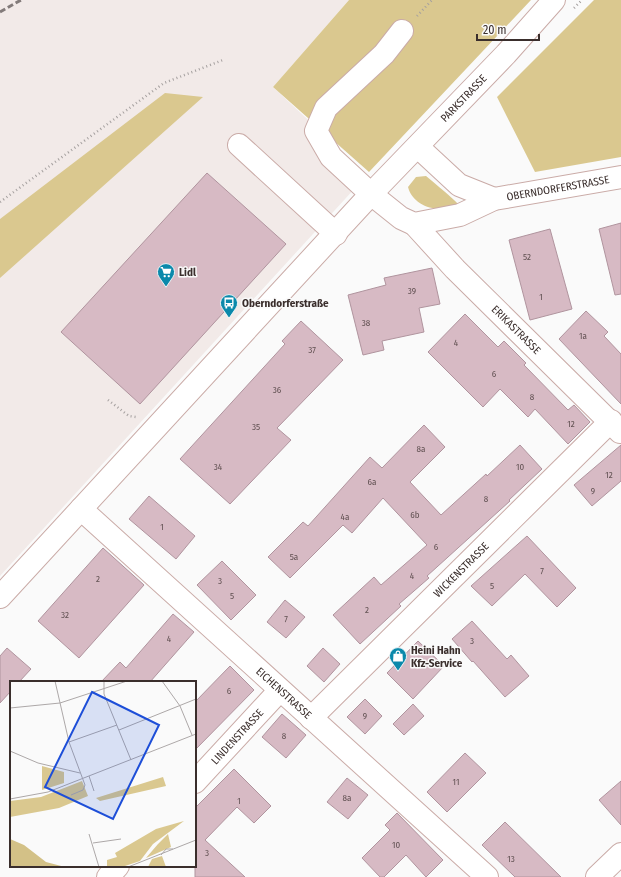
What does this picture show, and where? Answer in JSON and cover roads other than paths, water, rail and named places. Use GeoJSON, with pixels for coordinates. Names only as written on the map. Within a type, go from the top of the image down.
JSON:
{"type":"FeatureCollection","features":[{"type":"Feature","properties":{"kind":"street","name":"PARKSTRASSE"},"geometry":{"type":"LineString","coordinates":[[371,194],[418,147],[554,0]]}},
{"type":"Feature","properties":{"kind":"street"},"geometry":{"type":"LineString","coordinates":[[402,31],[384,54],[326,108],[316,130],[331,157],[371,194],[401,218],[414,224]]}},
{"type":"Feature","properties":{"kind":"street"},"geometry":{"type":"LineString","coordinates":[[239,145],[336,234]]}},
{"type":"Feature","properties":{"kind":"street","name":"OBERNDORFERSTRASSE"},"geometry":{"type":"LineString","coordinates":[[418,147],[459,185],[494,199]]}},
{"type":"Feature","properties":{"kind":"street","name":"OBERNDORFERSTRASSE"},"geometry":{"type":"LineString","coordinates":[[414,224],[460,215],[494,199],[621,177]]}},
{"type":"Feature","properties":{"kind":"street"},"geometry":{"type":"LineString","coordinates":[[0,597],[162,420],[336,234],[371,194]]}},
{"type":"Feature","properties":{"kind":"street","name":"ERIKASTRASSE"},"geometry":{"type":"LineString","coordinates":[[414,224],[459,265],[616,427]]}},
{"type":"Feature","properties":{"kind":"street","name":"WICKENSTRASSE"},"geometry":{"type":"LineString","coordinates":[[311,718],[616,427]]}},
{"type":"Feature","properties":{"kind":"street","name":"EICHENSTRASSE"},"geometry":{"type":"LineString","coordinates":[[82,509],[487,877]]}},
{"type":"Feature","properties":{"kind":"street","name":"LINDENSTRASSE"},"geometry":{"type":"LineString","coordinates":[[196,781],[280,690]]}},
{"type":"Feature","properties":{"kind":"street"},"geometry":{"type":"LineString","coordinates":[[597,877],[621,854]]}},
{"type":"Feature","properties":{"kind":"street"},"geometry":{"type":"LineString","coordinates":[[108,877],[117,867]]}},
{"type":"Feature","properties":{"kind":"railway"},"geometry":{"type":"LineString","coordinates":[[0,12],[21,0]]}},
{"type":"Feature","properties":{"kind":"place","name":"Lidl"},"geometry":{"type":"Point","coordinates":[166,287]}},
{"type":"Feature","properties":{"kind":"place","name":"Oberndorferstraße"},"geometry":{"type":"Point","coordinates":[229,318]}},
{"type":"Feature","properties":{"kind":"place","name":"Heini Hahn Kfz-Service"},"geometry":{"type":"Point","coordinates":[398,671]}}]}
